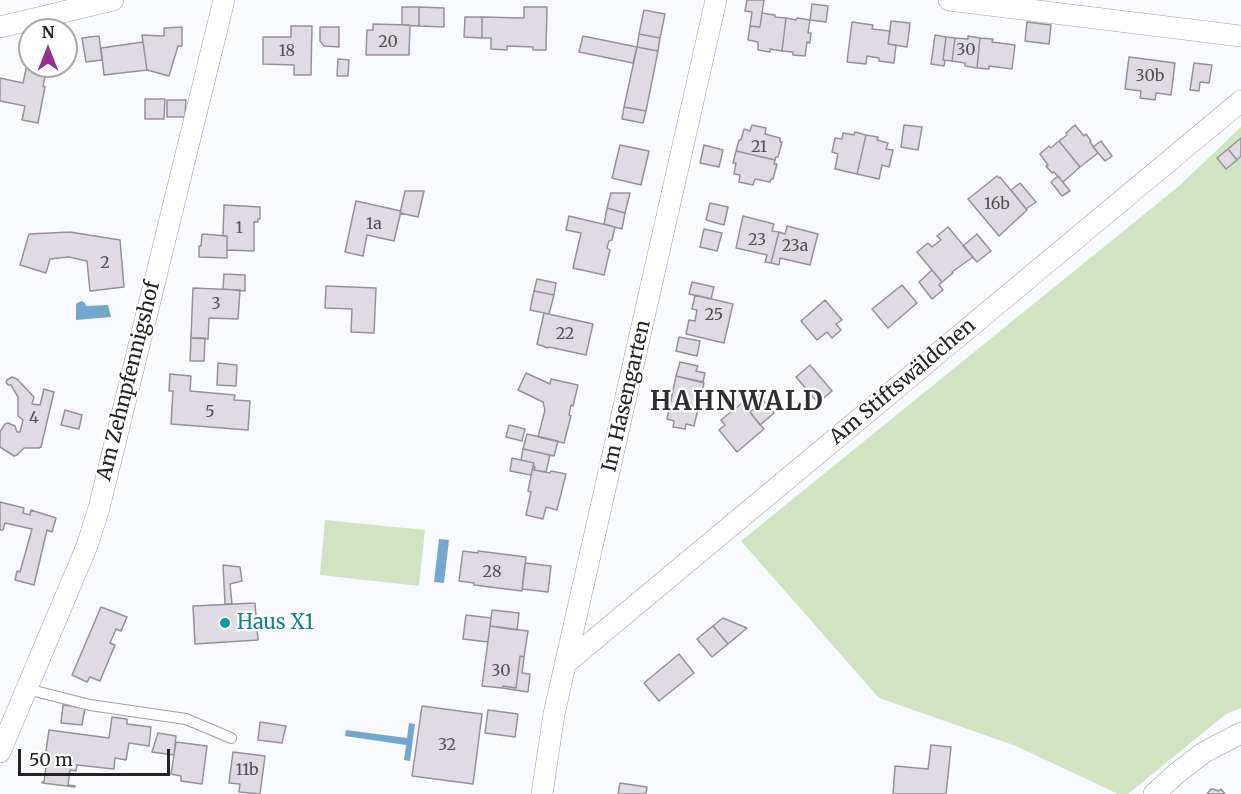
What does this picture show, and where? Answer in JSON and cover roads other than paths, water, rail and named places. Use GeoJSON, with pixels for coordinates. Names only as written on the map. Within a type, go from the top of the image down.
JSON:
{"type":"FeatureCollection","features":[{"type":"Feature","properties":{"kind":"street"},"geometry":{"type":"LineString","coordinates":[[0,27],[113,0]]}},
{"type":"Feature","properties":{"kind":"street","name":"Am Zehnpfennigshof"},"geometry":{"type":"LineString","coordinates":[[0,752],[87,546],[99,508],[224,0]]}},
{"type":"Feature","properties":{"kind":"street","name":"Im Hasengarten"},"geometry":{"type":"LineString","coordinates":[[542,794],[554,714],[716,0]]}},
{"type":"Feature","properties":{"kind":"street"},"geometry":{"type":"LineString","coordinates":[[949,0],[1022,4],[1241,36]]}},
{"type":"Feature","properties":{"kind":"street","name":"Am Stiftswäldchen"},"geometry":{"type":"LineString","coordinates":[[565,664],[1241,101]]}},
{"type":"Feature","properties":{"kind":"street"},"geometry":{"type":"LineString","coordinates":[[1154,794],[1203,753],[1241,733]]}},
{"type":"Feature","properties":{"kind":"lane"},"geometry":{"type":"LineString","coordinates":[[27,689],[90,705],[186,719],[231,738]]}},
{"type":"Feature","properties":{"kind":"water"},"geometry":{"type":"Polygon","coordinates":[[[82,301],[86,306],[108,305],[111,317],[76,320],[76,304],[82,301]]]}},
{"type":"Feature","properties":{"kind":"water"},"geometry":{"type":"Polygon","coordinates":[[[439,539],[449,540],[444,583],[434,582],[439,539]]]}},
{"type":"Feature","properties":{"kind":"water"},"geometry":{"type":"Polygon","coordinates":[[[409,723],[415,724],[410,761],[404,760],[406,745],[345,736],[346,730],[407,738],[409,723]]]}},
{"type":"Feature","properties":{"kind":"place","name":"Haus X1"},"geometry":{"type":"Point","coordinates":[225,623]}},
{"type":"Feature","properties":{"kind":"district","name":"HAHNWALD"},"geometry":{"type":"Point","coordinates":[737,403]}}]}
